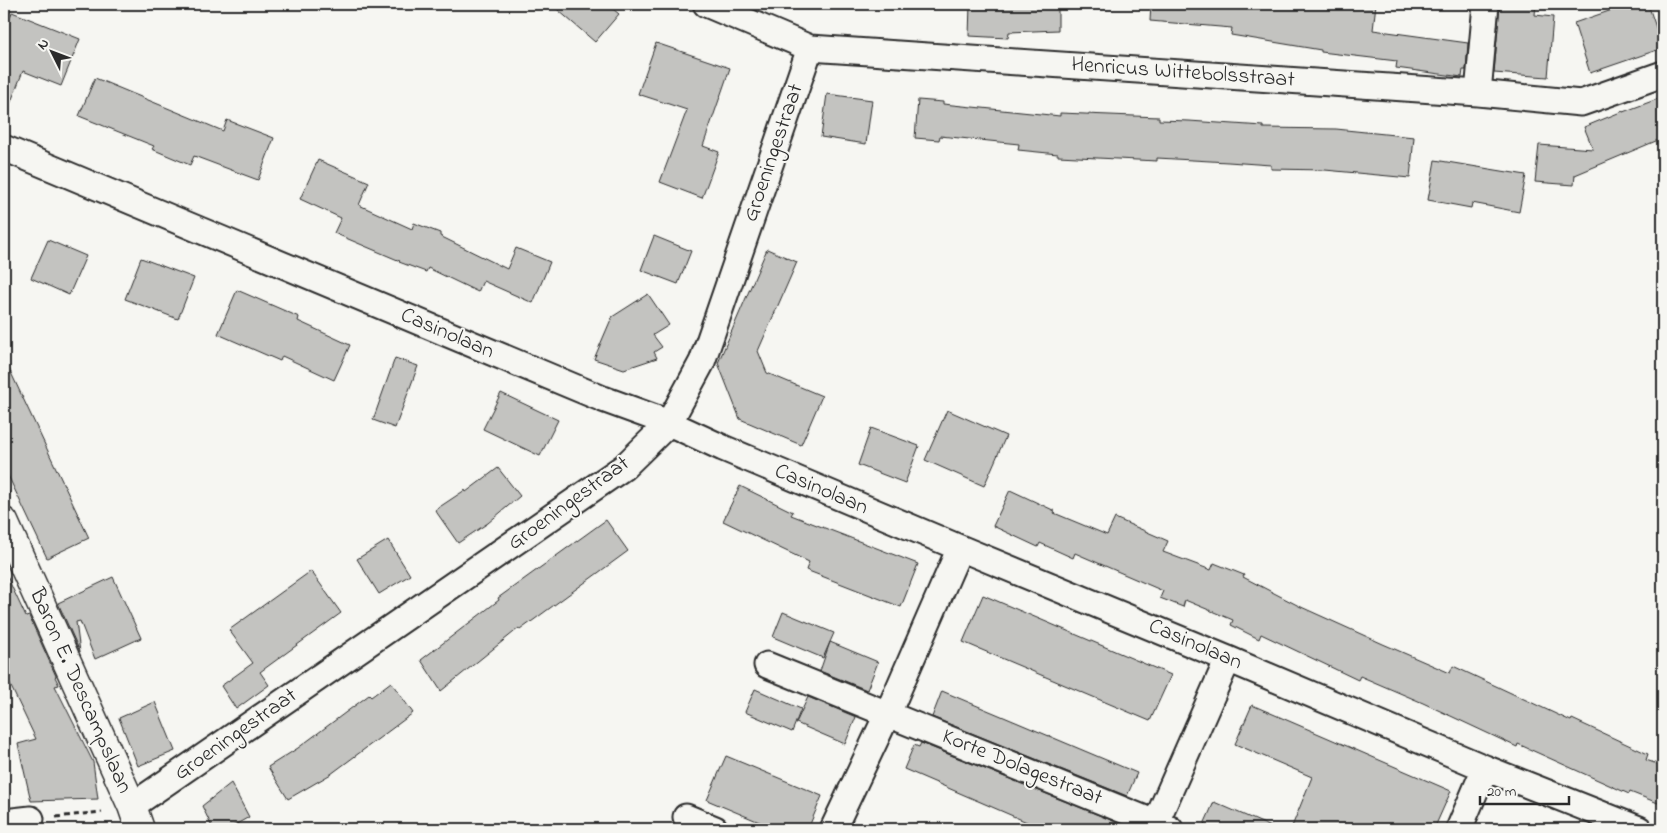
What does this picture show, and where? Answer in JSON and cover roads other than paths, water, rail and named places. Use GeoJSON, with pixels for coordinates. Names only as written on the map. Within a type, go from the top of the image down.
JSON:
{"type":"FeatureCollection","features":[{"type":"Feature","properties":{"kind":"street","name":"Henricus Wittebolsstraat"},"geometry":{"type":"LineString","coordinates":[[706,4],[810,48],[1478,93],[1581,103],[1663,74]]}},
{"type":"Feature","properties":{"kind":"street"},"geometry":{"type":"LineString","coordinates":[[1478,93],[1486,4]]}},
{"type":"Feature","properties":{"kind":"street","name":"Groeningestraat"},"geometry":{"type":"LineString","coordinates":[[136,818],[624,467],[669,423],[702,362],[810,48]]}},
{"type":"Feature","properties":{"kind":"street","name":"Casinolaan"},"geometry":{"type":"LineString","coordinates":[[4,148],[602,399],[669,423],[723,448],[1485,768],[1639,829]]}},
{"type":"Feature","properties":{"kind":"street","name":"Baron E. Descampslaan"},"geometry":{"type":"LineString","coordinates":[[4,522],[136,818]]}},
{"type":"Feature","properties":{"kind":"street"},"geometry":{"type":"LineString","coordinates":[[833,829],[888,713],[960,548]]}},
{"type":"Feature","properties":{"kind":"street","name":"Korte Dolagestraat"},"geometry":{"type":"LineString","coordinates":[[767,665],[888,713],[1159,827],[1228,659]]}},
{"type":"Feature","properties":{"kind":"street"},"geometry":{"type":"LineString","coordinates":[[1460,829],[1485,768]]}},
{"type":"Feature","properties":{"kind":"street"},"geometry":{"type":"LineString","coordinates":[[686,817],[715,829]]}},
{"type":"Feature","properties":{"kind":"street"},"geometry":{"type":"LineString","coordinates":[[4,822],[31,819]]}}]}
